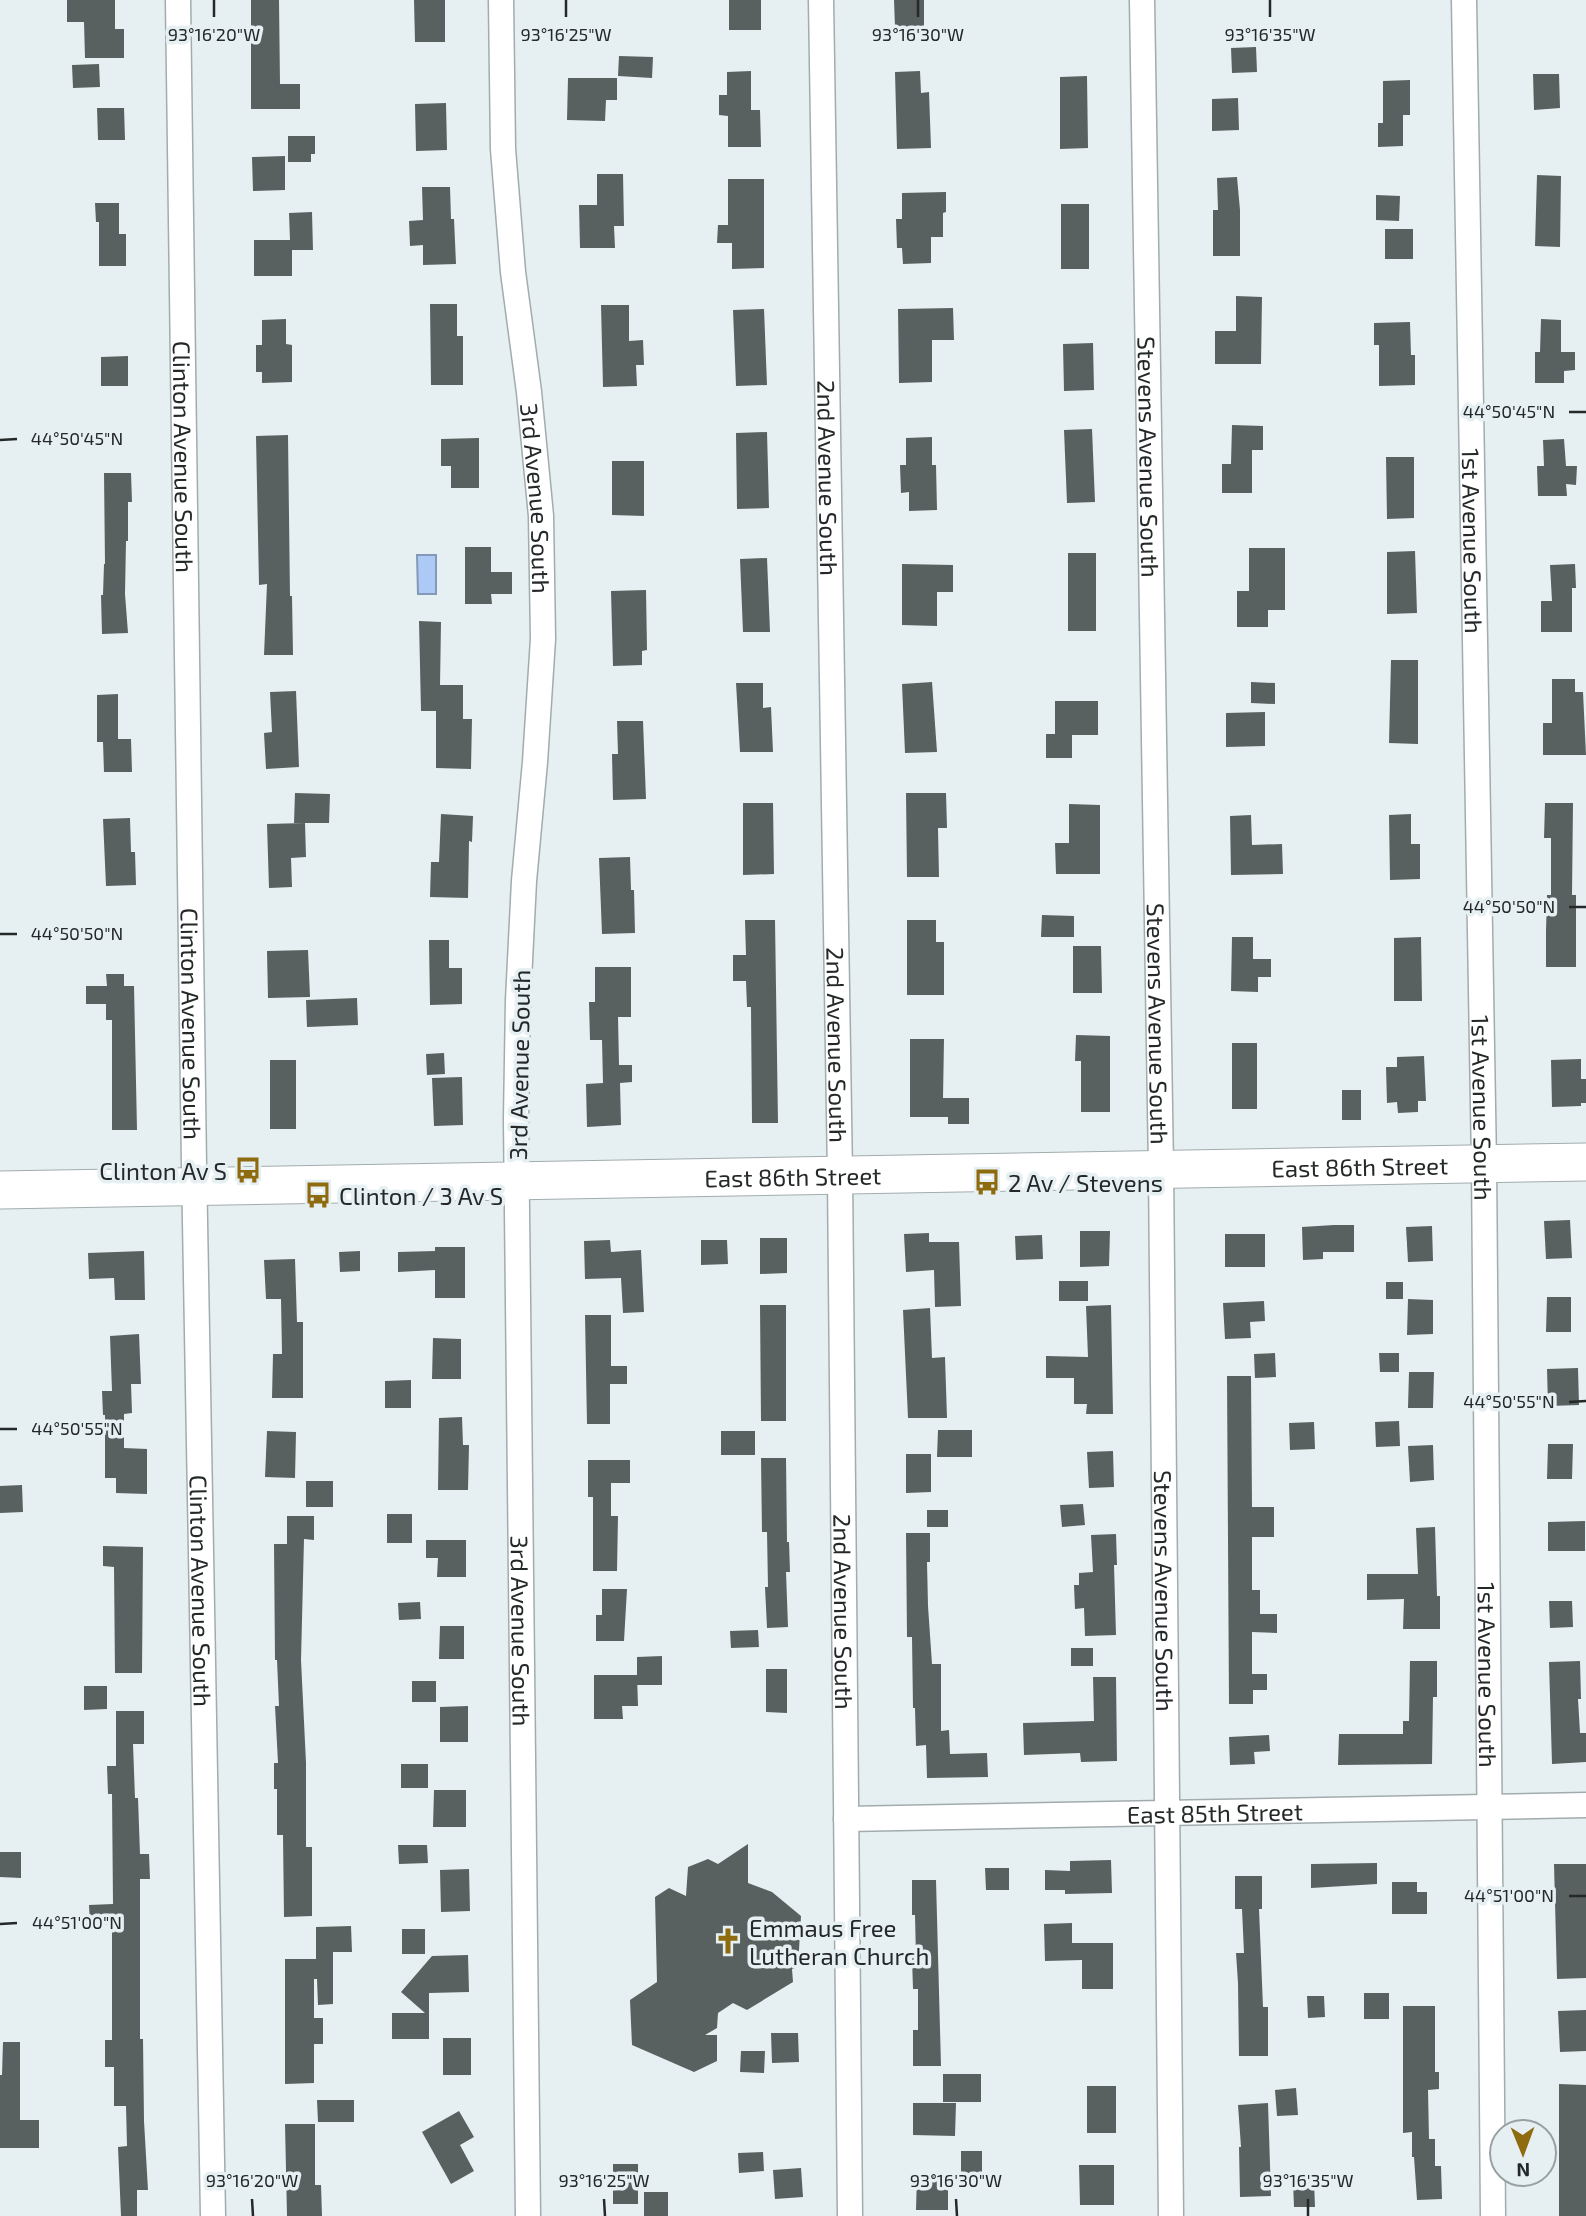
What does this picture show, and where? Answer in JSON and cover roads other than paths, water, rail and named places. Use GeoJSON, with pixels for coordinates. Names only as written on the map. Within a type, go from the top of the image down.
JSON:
{"type":"FeatureCollection","features":[{"type":"Feature","properties":{"kind":"street","name":"Clinton Avenue South"},"geometry":{"type":"LineString","coordinates":[[178,0],[213,2216]]}},
{"type":"Feature","properties":{"kind":"street","name":"3rd Avenue South"},"geometry":{"type":"LineString","coordinates":[[501,0],[503,149],[513,272],[529,392],[541,516],[542,612],[536,762],[524,881],[519,986],[517,1181],[528,2216]]}},
{"type":"Feature","properties":{"kind":"street","name":"2nd Avenue South"},"geometry":{"type":"LineString","coordinates":[[821,0],[840,1175],[850,2216]]}},
{"type":"Feature","properties":{"kind":"street","name":"Stevens Avenue South"},"geometry":{"type":"LineString","coordinates":[[1142,0],[1161,1169],[1171,2216]]}},
{"type":"Feature","properties":{"kind":"street","name":"1st Avenue South"},"geometry":{"type":"LineString","coordinates":[[1464,0],[1484,1164],[1493,2216]]}},
{"type":"Feature","properties":{"kind":"street","name":"East 86th Street"},"geometry":{"type":"LineString","coordinates":[[0,1190],[1586,1162]]}},
{"type":"Feature","properties":{"kind":"street","name":"East 85th Street"},"geometry":{"type":"LineString","coordinates":[[846,1819],[1586,1805]]}},
{"type":"Feature","properties":{"kind":"water"},"geometry":{"type":"Polygon","coordinates":[[[417,555],[436,555],[436,594],[418,594],[417,555]]]}},
{"type":"Feature","properties":{"kind":"place","name":"Clinton Av S"},"geometry":{"type":"Point","coordinates":[248,1170]}},
{"type":"Feature","properties":{"kind":"place","name":"2 Av / Stevens"},"geometry":{"type":"Point","coordinates":[987,1182]}},
{"type":"Feature","properties":{"kind":"place","name":"Clinton / 3 Av S"},"geometry":{"type":"Point","coordinates":[318,1195]}},
{"type":"Feature","properties":{"kind":"place","name":"Emmaus Free Lutheran Church"},"geometry":{"type":"Point","coordinates":[728,1941]}}]}
